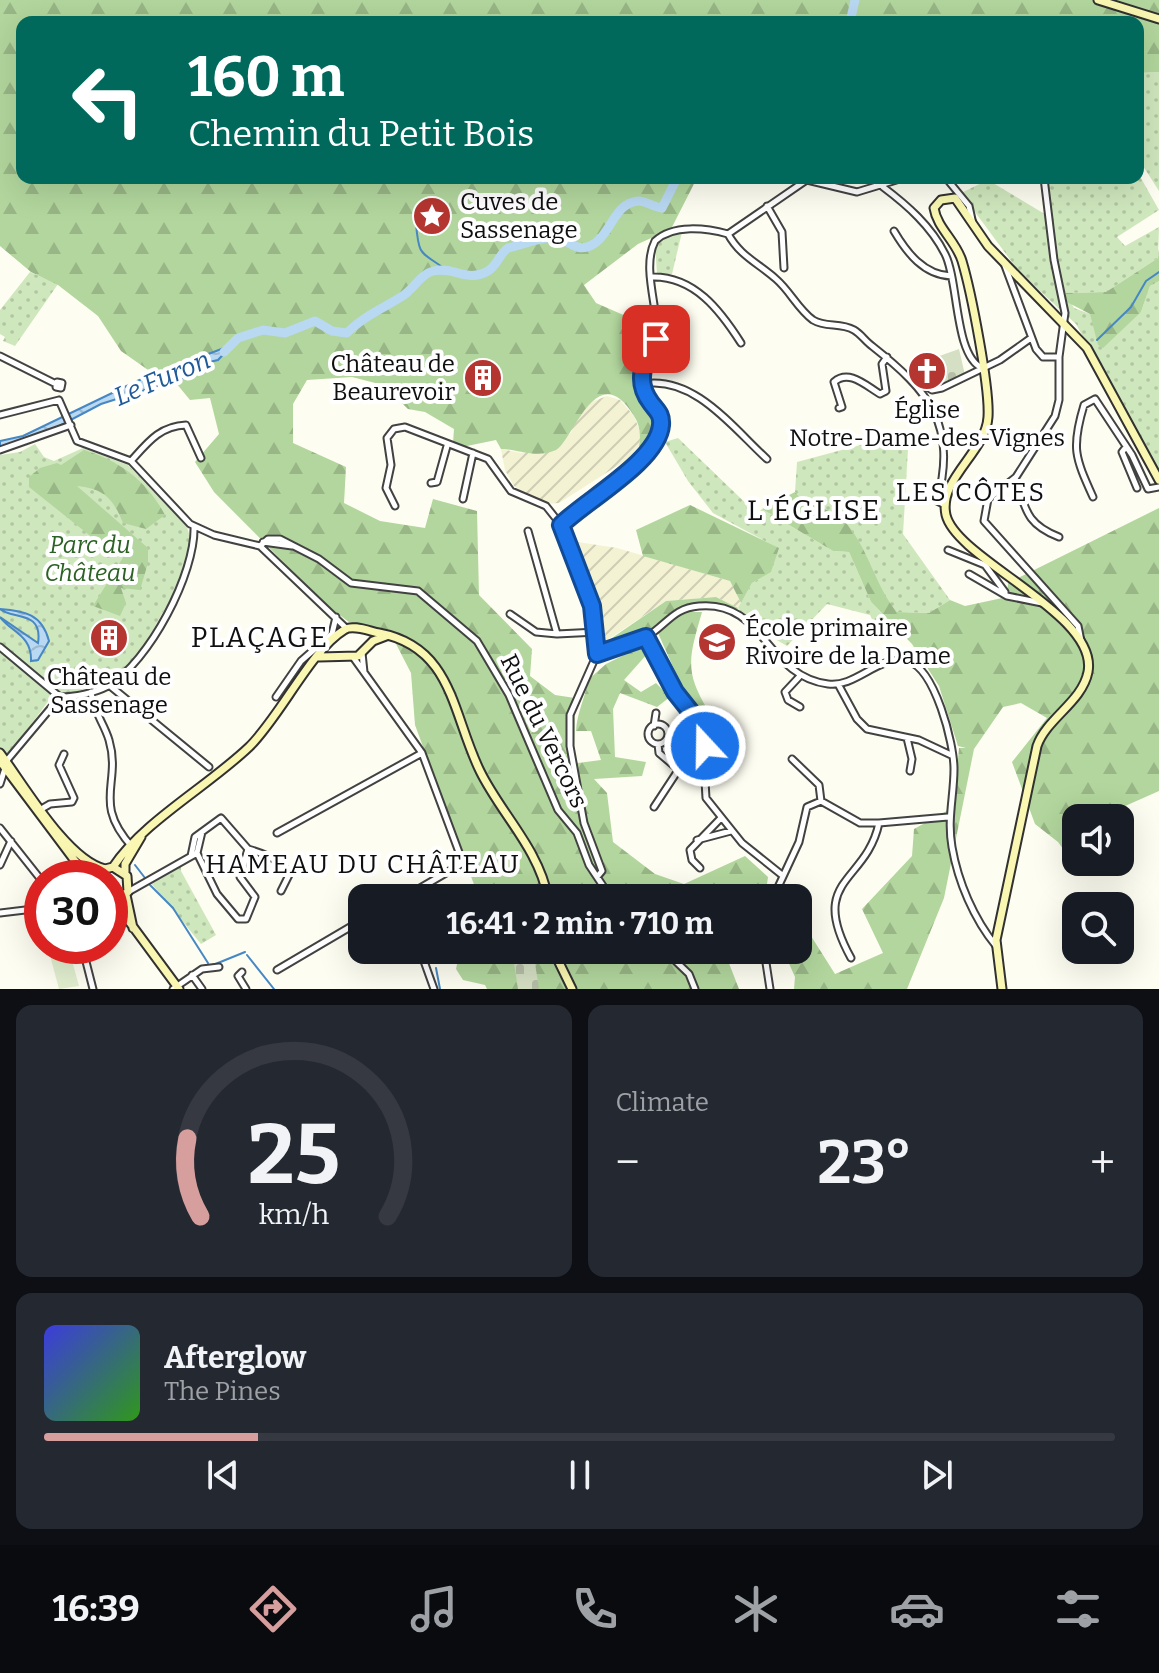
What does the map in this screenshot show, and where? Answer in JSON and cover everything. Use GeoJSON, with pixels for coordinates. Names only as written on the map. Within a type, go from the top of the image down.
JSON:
{"type":"FeatureCollection","features":[{"type":"Feature","properties":{"kind":"main road"},"geometry":{"type":"LineString","coordinates":[[1098,0],[1159,19]]}},
{"type":"Feature","properties":{"kind":"main road"},"geometry":{"type":"LineString","coordinates":[[1002,989],[996,946],[1006,878],[1037,746],[1043,733],[1081,688],[1087,675],[1088,658],[1081,641],[1043,602],[951,527],[945,505],[948,492],[986,430],[989,413],[962,262],[934,208],[947,197],[955,198],[1004,262],[1087,348],[1144,458],[1159,480]]}},
{"type":"Feature","properties":{"kind":"main road"},"geometry":{"type":"LineString","coordinates":[[117,860],[144,832],[249,747],[318,657],[346,628],[396,636],[417,646],[441,673],[490,792],[537,861],[544,884]]}},
{"type":"Feature","properties":{"kind":"main road"},"geometry":{"type":"LineString","coordinates":[[361,630],[364,650]]}},
{"type":"Feature","properties":{"kind":"main road"},"geometry":{"type":"LineString","coordinates":[[318,657],[343,654],[353,657],[385,636],[396,636]]}},
{"type":"Feature","properties":{"kind":"main road"},"geometry":{"type":"LineString","coordinates":[[337,637],[339,650],[343,654]]}},
{"type":"Feature","properties":{"kind":"main road"},"geometry":{"type":"LineString","coordinates":[[0,753],[14,780],[87,860]]}},
{"type":"Feature","properties":{"kind":"main road"},"geometry":{"type":"LineString","coordinates":[[4,764],[74,860]]}},
{"type":"Feature","properties":{"kind":"main road"},"geometry":{"type":"LineString","coordinates":[[128,868],[131,846]]}},
{"type":"Feature","properties":{"kind":"main road"},"geometry":{"type":"LineString","coordinates":[[128,898],[135,934]]}},
{"type":"Feature","properties":{"kind":"main road"},"geometry":{"type":"LineString","coordinates":[[128,924],[176,988]]}},
{"type":"Feature","properties":{"kind":"main road"},"geometry":{"type":"LineString","coordinates":[[560,964],[572,989]]}},
{"type":"Feature","properties":{"kind":"street"},"geometry":{"type":"LineString","coordinates":[[728,234],[800,184]]}},
{"type":"Feature","properties":{"kind":"street"},"geometry":{"type":"LineString","coordinates":[[832,184],[848,191],[887,184]]}},
{"type":"Feature","properties":{"kind":"street"},"geometry":{"type":"LineString","coordinates":[[951,184],[969,206],[973,224]]}},
{"type":"Feature","properties":{"kind":"street"},"geometry":{"type":"LineString","coordinates":[[1045,184],[1064,322],[1059,357],[1059,400],[1055,416],[1015,478],[988,499],[984,521],[1078,626],[1081,641]]}},
{"type":"Feature","properties":{"kind":"street"},"geometry":{"type":"LineString","coordinates":[[883,187],[917,212],[944,251],[963,338],[974,364],[982,368]]}},
{"type":"Feature","properties":{"kind":"street"},"geometry":{"type":"LineString","coordinates":[[767,206],[782,232],[784,268]]}},
{"type":"Feature","properties":{"kind":"street"},"geometry":{"type":"LineString","coordinates":[[561,525],[651,447],[662,421],[643,384],[642,365],[657,333],[652,246],[665,233],[708,229],[728,234],[737,250],[778,280],[805,313],[823,325],[843,324],[858,332],[915,380],[932,390],[1000,360],[1031,338]]}},
{"type":"Feature","properties":{"kind":"street"},"geometry":{"type":"LineString","coordinates":[[894,231],[907,252],[929,271],[951,276]]}},
{"type":"Feature","properties":{"kind":"street"},"geometry":{"type":"LineString","coordinates":[[1004,262],[1031,338],[1043,357],[1059,357]]}},
{"type":"Feature","properties":{"kind":"street"},"geometry":{"type":"LineString","coordinates":[[652,277],[673,276],[717,306],[741,343]]}},
{"type":"Feature","properties":{"kind":"street"},"geometry":{"type":"LineString","coordinates":[[0,356],[58,386],[59,400],[77,441],[131,461],[175,511],[194,526],[192,561],[174,601],[149,639],[147,649],[109,685],[91,692],[60,697],[4,764],[0,783],[14,780]]}},
{"type":"Feature","properties":{"kind":"street"},"geometry":{"type":"LineString","coordinates":[[839,408],[842,407],[834,382],[841,376],[848,375],[880,394],[886,391],[882,364],[887,357]]}},
{"type":"Feature","properties":{"kind":"street"},"geometry":{"type":"LineString","coordinates":[[915,380],[945,444],[945,473],[937,501],[945,505]]}},
{"type":"Feature","properties":{"kind":"street"},"geometry":{"type":"LineString","coordinates":[[643,384],[665,384],[695,394],[767,459]]}},
{"type":"Feature","properties":{"kind":"street"},"geometry":{"type":"LineString","coordinates":[[0,415],[59,400]]}},
{"type":"Feature","properties":{"kind":"street"},"geometry":{"type":"LineString","coordinates":[[1093,497],[1080,467],[1074,439],[1084,405],[1092,400],[1099,401],[1148,489],[1159,487]]}},
{"type":"Feature","properties":{"kind":"street"},"geometry":{"type":"LineString","coordinates":[[0,450],[71,423]]}},
{"type":"Feature","properties":{"kind":"street"},"geometry":{"type":"LineString","coordinates":[[131,461],[164,429],[183,425],[186,425],[201,458]]}},
{"type":"Feature","properties":{"kind":"street"},"geometry":{"type":"LineString","coordinates":[[395,506],[386,486],[391,465],[387,438],[394,429],[405,427],[492,462],[511,491],[549,509],[561,525],[592,606],[597,632],[597,654],[570,715],[574,784],[584,823],[599,857],[602,871],[597,877]]}},
{"type":"Feature","properties":{"kind":"street"},"geometry":{"type":"LineString","coordinates":[[431,483],[437,482],[447,446]]}},
{"type":"Feature","properties":{"kind":"street"},"geometry":{"type":"LineString","coordinates":[[1126,447],[1122,452],[1137,488]]}},
{"type":"Feature","properties":{"kind":"street"},"geometry":{"type":"LineString","coordinates":[[463,499],[464,483],[473,453]]}},
{"type":"Feature","properties":{"kind":"street"},"geometry":{"type":"LineString","coordinates":[[1015,478],[1027,514],[1038,529],[1059,537]]}},
{"type":"Feature","properties":{"kind":"street","name":"Rue du Vercors"},"geometry":{"type":"LineString","coordinates":[[194,526],[214,535],[261,544],[293,546],[319,559],[351,583],[418,591],[439,604],[477,641],[509,695],[558,810],[584,844],[589,865],[602,884]]}},
{"type":"Feature","properties":{"kind":"street"},"geometry":{"type":"LineString","coordinates":[[528,531],[557,634]]}},
{"type":"Feature","properties":{"kind":"street"},"geometry":{"type":"LineString","coordinates":[[261,544],[346,628]]}},
{"type":"Feature","properties":{"kind":"street"},"geometry":{"type":"LineString","coordinates":[[948,550],[985,565],[999,579],[1007,596]]}},
{"type":"Feature","properties":{"kind":"street"},"geometry":{"type":"LineString","coordinates":[[969,574],[1007,596],[1043,602]]}},
{"type":"Feature","properties":{"kind":"street"},"geometry":{"type":"LineString","coordinates":[[597,654],[646,637],[677,610],[715,605],[748,621],[799,677],[838,684],[891,661],[916,665],[927,676],[945,717],[954,768],[948,817],[958,875],[996,946]]}},
{"type":"Feature","properties":{"kind":"street"},"geometry":{"type":"LineString","coordinates":[[510,614],[536,632],[597,632]]}},
{"type":"Feature","properties":{"kind":"street"},"geometry":{"type":"LineString","coordinates":[[276,697],[301,661],[332,634],[336,616]]}},
{"type":"Feature","properties":{"kind":"street"},"geometry":{"type":"LineString","coordinates":[[646,637],[675,692],[698,721],[706,758],[706,798],[731,831],[782,875]]}},
{"type":"Feature","properties":{"kind":"street"},"geometry":{"type":"LineString","coordinates":[[0,647],[60,697]]}},
{"type":"Feature","properties":{"kind":"street"},"geometry":{"type":"LineString","coordinates":[[364,650],[365,677]]}},
{"type":"Feature","properties":{"kind":"street"},"geometry":{"type":"LineString","coordinates":[[353,657],[422,753],[463,863]]}},
{"type":"Feature","properties":{"kind":"street"},"geometry":{"type":"LineString","coordinates":[[799,677],[785,692],[788,700],[800,707]]}},
{"type":"Feature","properties":{"kind":"street"},"geometry":{"type":"LineString","coordinates":[[838,684],[857,719],[867,729],[936,746],[952,756]]}},
{"type":"Feature","properties":{"kind":"street"},"geometry":{"type":"LineString","coordinates":[[109,685],[209,767]]}},
{"type":"Feature","properties":{"kind":"street"},"geometry":{"type":"LineString","coordinates":[[91,692],[94,708],[109,742],[108,799],[131,846]]}},
{"type":"Feature","properties":{"kind":"street"},"geometry":{"type":"LineString","coordinates":[[654,726],[656,713]]}},
{"type":"Feature","properties":{"kind":"street"},"geometry":{"type":"LineString","coordinates":[[661,725],[666,730],[667,738],[658,744],[649,739],[648,731],[661,725]]}},
{"type":"Feature","properties":{"kind":"street"},"geometry":{"type":"LineString","coordinates":[[907,737],[912,759],[910,771]]}},
{"type":"Feature","properties":{"kind":"street"},"geometry":{"type":"LineString","coordinates":[[658,744],[659,753],[679,770]]}},
{"type":"Feature","properties":{"kind":"street"},"geometry":{"type":"LineString","coordinates":[[277,833],[422,753]]}},
{"type":"Feature","properties":{"kind":"street"},"geometry":{"type":"LineString","coordinates":[[40,810],[72,802],[74,798],[59,765],[64,754]]}},
{"type":"Feature","properties":{"kind":"street"},"geometry":{"type":"LineString","coordinates":[[654,807],[679,770],[706,758]]}},
{"type":"Feature","properties":{"kind":"street"},"geometry":{"type":"LineString","coordinates":[[792,759],[819,785],[821,801]]}},
{"type":"Feature","properties":{"kind":"street"},"geometry":{"type":"LineString","coordinates":[[821,801],[860,823],[948,817]]}},
{"type":"Feature","properties":{"kind":"street"},"geometry":{"type":"LineString","coordinates":[[778,884],[799,842],[807,807],[821,801]]}},
{"type":"Feature","properties":{"kind":"street"},"geometry":{"type":"LineString","coordinates":[[248,849],[240,877],[255,897],[251,914],[243,920],[217,894],[194,854],[195,837],[221,818],[248,849],[262,853],[287,869],[289,875],[281,891]]}},
{"type":"Feature","properties":{"kind":"street"},"geometry":{"type":"LineString","coordinates":[[700,868],[692,860],[690,850],[695,841],[720,819]]}},
{"type":"Feature","properties":{"kind":"street"},"geometry":{"type":"LineString","coordinates":[[851,958],[843,942],[834,903],[838,887],[873,843],[879,823]]}},
{"type":"Feature","properties":{"kind":"street"},"geometry":{"type":"LineString","coordinates":[[0,828],[26,860]]}},
{"type":"Feature","properties":{"kind":"street"},"geometry":{"type":"LineString","coordinates":[[695,841],[731,831]]}},
{"type":"Feature","properties":{"kind":"street"},"geometry":{"type":"LineString","coordinates":[[0,865],[11,841]]}},
{"type":"Feature","properties":{"kind":"street"},"geometry":{"type":"LineString","coordinates":[[128,892],[194,854]]}},
{"type":"Feature","properties":{"kind":"street"},"geometry":{"type":"LineString","coordinates":[[427,884],[463,863],[474,865],[477,871]]}},
{"type":"Feature","properties":{"kind":"street"},"geometry":{"type":"LineString","coordinates":[[128,877],[136,886]]}},
{"type":"Feature","properties":{"kind":"street"},"geometry":{"type":"LineString","coordinates":[[0,913],[24,910]]}},
{"type":"Feature","properties":{"kind":"street"},"geometry":{"type":"LineString","coordinates":[[277,970],[348,928]]}},
{"type":"Feature","properties":{"kind":"street"},"geometry":{"type":"LineString","coordinates":[[87,964],[90,989]]}},
{"type":"Feature","properties":{"kind":"street"},"geometry":{"type":"LineString","coordinates":[[425,964],[434,989]]}},
{"type":"Feature","properties":{"kind":"street"},"geometry":{"type":"LineString","coordinates":[[679,964],[689,974],[695,989]]}},
{"type":"Feature","properties":{"kind":"street"},"geometry":{"type":"LineString","coordinates":[[766,964],[770,989]]}},
{"type":"Feature","properties":{"kind":"street"},"geometry":{"type":"LineString","coordinates":[[176,988],[192,975],[219,967]]}},
{"type":"Feature","properties":{"kind":"street"},"geometry":{"type":"LineString","coordinates":[[242,972],[238,976],[246,989]]}},
{"type":"Feature","properties":{"kind":"street"},"geometry":{"type":"LineString","coordinates":[[192,975],[202,989]]}},
{"type":"Feature","properties":{"kind":"green space"},"geometry":{"type":"Polygon","coordinates":[[[0,0],[1159,0],[1159,72],[1144,73],[1144,16],[16,16],[16,184],[694,184],[671,229],[638,244],[584,285],[596,303],[628,317],[654,433],[646,451],[639,446],[640,431],[634,416],[621,400],[609,394],[588,407],[556,450],[534,454],[501,449],[496,440],[462,447],[453,443],[454,429],[425,412],[408,409],[383,385],[352,377],[307,380],[293,404],[293,443],[346,467],[344,503],[380,521],[425,528],[433,499],[477,511],[479,595],[532,649],[530,676],[555,695],[575,698],[574,760],[578,763],[601,760],[591,731],[576,731],[588,680],[606,664],[642,646],[648,653],[624,680],[641,692],[656,683],[670,697],[657,707],[620,693],[613,709],[615,757],[646,762],[642,776],[594,779],[607,793],[613,842],[655,874],[684,884],[474,884],[415,725],[411,673],[395,642],[370,628],[349,622],[326,605],[214,492],[195,462],[219,434],[210,398],[190,400],[176,383],[171,386],[121,351],[98,316],[58,285],[31,272],[0,246],[0,0]]]}},
{"type":"Feature","properties":{"kind":"green space"},"geometry":{"type":"Polygon","coordinates":[[[1159,72],[1159,191],[1144,167],[1144,73],[1159,72]]]}},
{"type":"Feature","properties":{"kind":"green space"},"geometry":{"type":"Polygon","coordinates":[[[980,184],[995,184],[1048,216],[1045,184],[1144,184],[1159,210],[1117,237],[1125,246],[1159,227],[1158,258],[1106,292],[1066,293],[1074,308],[1090,314],[1094,323],[1141,312],[1150,286],[1159,281],[1159,475],[1076,324],[1020,273],[961,193],[980,184]]]}},
{"type":"Feature","properties":{"kind":"green space"},"geometry":{"type":"Polygon","coordinates":[[[682,232],[672,274],[657,274],[655,243],[664,235],[682,232]]]}},
{"type":"Feature","properties":{"kind":"green space"},"geometry":{"type":"Polygon","coordinates":[[[1159,249],[1159,281],[1150,286],[1141,312],[1103,348],[1098,345],[1090,314],[1065,301],[1066,293],[1106,292],[1158,258],[1159,249]]]}},
{"type":"Feature","properties":{"kind":"green space"},"geometry":{"type":"Polygon","coordinates":[[[30,272],[58,284],[15,346],[3,341],[5,337],[0,334],[0,310],[30,272]]]}},
{"type":"Feature","properties":{"kind":"green space"},"geometry":{"type":"Polygon","coordinates":[[[959,349],[965,375],[932,389],[922,380],[938,371],[931,359],[959,349]]]}},
{"type":"Feature","properties":{"kind":"green space"},"geometry":{"type":"Polygon","coordinates":[[[607,396],[620,400],[634,416],[641,434],[639,446],[628,459],[559,503],[544,504],[514,486],[505,470],[501,449],[521,453],[571,433],[574,421],[586,404],[607,396]]]}},
{"type":"Feature","properties":{"kind":"green space"},"geometry":{"type":"Polygon","coordinates":[[[909,432],[903,534],[950,600],[929,613],[897,612],[883,596],[865,555],[822,506],[802,501],[795,492],[797,462],[909,432]]]}},
{"type":"Feature","properties":{"kind":"green space"},"geometry":{"type":"Polygon","coordinates":[[[678,438],[757,514],[762,509],[833,551],[849,552],[871,602],[887,619],[885,631],[876,628],[870,615],[827,604],[787,646],[748,620],[738,608],[752,583],[771,571],[778,548],[713,513],[688,481],[665,442],[678,438]]]}},
{"type":"Feature","properties":{"kind":"green space","name":"Parc du Château"},"geometry":{"type":"Polygon","coordinates":[[[35,444],[44,457],[54,461],[83,448],[128,465],[187,527],[192,544],[171,598],[137,658],[109,683],[66,694],[55,692],[0,767],[0,455],[20,452],[35,444]]]}},
{"type":"Feature","properties":{"kind":"green space"},"geometry":{"type":"Polygon","coordinates":[[[84,450],[121,466],[141,482],[165,515],[146,529],[123,523],[106,496],[77,486],[148,548],[148,563],[140,590],[121,588],[126,603],[120,616],[93,606],[127,551],[123,539],[114,535],[98,542],[29,487],[29,477],[40,468],[57,463],[61,465],[84,450]]]}},
{"type":"Feature","properties":{"kind":"green space"},"geometry":{"type":"Polygon","coordinates":[[[795,492],[805,501],[837,515],[852,530],[882,590],[897,612],[929,613],[950,600],[965,606],[1007,597],[1008,583],[1159,508],[1159,791],[1130,804],[1062,804],[1062,847],[1035,824],[1012,762],[1047,718],[1021,703],[1003,707],[974,749],[944,898],[907,989],[794,989],[795,977],[789,964],[812,964],[812,938],[835,974],[883,953],[862,909],[912,856],[914,829],[954,807],[959,748],[966,748],[958,746],[939,686],[912,644],[871,602],[849,552],[833,551],[762,509],[795,492]]]}},
{"type":"Feature","properties":{"kind":"green space"},"geometry":{"type":"Polygon","coordinates":[[[690,505],[779,548],[771,572],[752,583],[741,603],[730,581],[643,556],[636,530],[690,505]]]}},
{"type":"Feature","properties":{"kind":"green space"},"geometry":{"type":"Polygon","coordinates":[[[571,541],[617,548],[730,581],[741,603],[738,608],[716,597],[666,601],[604,642],[571,541]]]}},
{"type":"Feature","properties":{"kind":"green space"},"geometry":{"type":"Polygon","coordinates":[[[716,597],[738,608],[736,611],[715,603],[686,606],[674,610],[646,633],[609,648],[606,642],[666,601],[716,597]]]}},
{"type":"Feature","properties":{"kind":"green space"},"geometry":{"type":"Polygon","coordinates":[[[686,612],[702,612],[691,662],[695,684],[708,710],[705,720],[682,687],[658,633],[671,618],[686,612]]]}},
{"type":"Feature","properties":{"kind":"green space"},"geometry":{"type":"Polygon","coordinates":[[[745,856],[768,877],[767,884],[684,884],[745,856]]]}},
{"type":"Feature","properties":{"kind":"green space"},"geometry":{"type":"Polygon","coordinates":[[[181,865],[181,871],[216,935],[201,944],[151,883],[181,865]]]}},
{"type":"Feature","properties":{"kind":"green space"},"geometry":{"type":"Polygon","coordinates":[[[52,964],[73,964],[79,986],[59,989],[52,964]]]}},
{"type":"Feature","properties":{"kind":"green space"},"geometry":{"type":"Polygon","coordinates":[[[457,964],[729,964],[739,989],[487,989],[485,985],[463,980],[456,969],[457,964]]]}},
{"type":"Feature","properties":{"kind":"green space"},"geometry":{"type":"Polygon","coordinates":[[[514,964],[535,964],[539,989],[518,989],[514,964]]]}},
{"type":"Feature","properties":{"kind":"water"},"geometry":{"type":"Polygon","coordinates":[[[232,345],[218,360],[196,365],[186,377],[101,404],[44,434],[0,447],[0,441],[23,436],[137,381],[232,345]]]}},
{"type":"Feature","properties":{"kind":"water"},"geometry":{"type":"Polygon","coordinates":[[[0,609],[25,613],[42,625],[49,641],[38,660],[31,661],[25,640],[0,617],[38,643],[36,625],[0,609]]]}},
{"type":"Feature","properties":{"kind":"waterway","name":"Le Furon"},"geometry":{"type":"LineString","coordinates":[[851,16],[855,0]]}},
{"type":"Feature","properties":{"kind":"waterway","name":"Le Furon"},"geometry":{"type":"LineString","coordinates":[[224,352],[238,338],[263,330],[285,333],[315,321],[332,331],[347,333],[404,295],[433,271],[480,274],[491,269],[508,248],[532,241],[556,238],[576,247],[590,246],[597,242],[617,214],[630,203],[641,201],[662,208],[674,184]]}},
{"type":"Feature","properties":{"kind":"waterway"},"geometry":{"type":"LineString","coordinates":[[416,224],[420,248],[445,269]]}},
{"type":"Feature","properties":{"kind":"waterway"},"geometry":{"type":"LineString","coordinates":[[1097,340],[1131,307],[1146,281],[1159,272]]}},
{"type":"Feature","properties":{"kind":"waterway"},"geometry":{"type":"LineString","coordinates":[[135,865],[145,878]]}},
{"type":"Feature","properties":{"kind":"waterway"},"geometry":{"type":"LineString","coordinates":[[150,885],[173,908],[208,963]]}},
{"type":"Feature","properties":{"kind":"waterway"},"geometry":{"type":"LineString","coordinates":[[213,965],[245,952]]}},
{"type":"Feature","properties":{"kind":"waterway"},"geometry":{"type":"LineString","coordinates":[[247,955],[274,989]]}},
{"type":"Feature","properties":{"kind":"waterway"},"geometry":{"type":"LineString","coordinates":[[436,968],[440,989]]}},
{"type":"Feature","properties":{"kind":"place","name":"Cuves de Sassenage"},"geometry":{"type":"Point","coordinates":[432,216]}},
{"type":"Feature","properties":{"kind":"place","name":"Église Notre-Dame-des-Vignes"},"geometry":{"type":"Point","coordinates":[927,371]}},
{"type":"Feature","properties":{"kind":"place","name":"Château de Beaurevoir"},"geometry":{"type":"Point","coordinates":[483,378]}},
{"type":"Feature","properties":{"kind":"place","name":"Château de Sassenage"},"geometry":{"type":"Point","coordinates":[109,638]}},
{"type":"Feature","properties":{"kind":"place","name":"École primaire Rivoire de la Dame"},"geometry":{"type":"Point","coordinates":[717,642]}},
{"type":"Feature","properties":{"kind":"district","name":"LES CÔTES"},"geometry":{"type":"Point","coordinates":[971,492]}},
{"type":"Feature","properties":{"kind":"district","name":"L'ÉGLISE"},"geometry":{"type":"Point","coordinates":[814,510]}},
{"type":"Feature","properties":{"kind":"district","name":"PLAÇAGE"},"geometry":{"type":"Point","coordinates":[260,637]}},
{"type":"Feature","properties":{"kind":"district","name":"HAMEAU DU CHÂTEAU"},"geometry":{"type":"Point","coordinates":[363,864]}},
{"type":"Feature","properties":{"kind":"route"},"geometry":{"type":"LineString","coordinates":[[656,339],[642,365],[641,377],[648,398],[660,413],[660,432],[638,462],[561,525],[592,606],[598,635],[597,654],[646,637],[675,692],[698,721],[705,746]]}}]}
